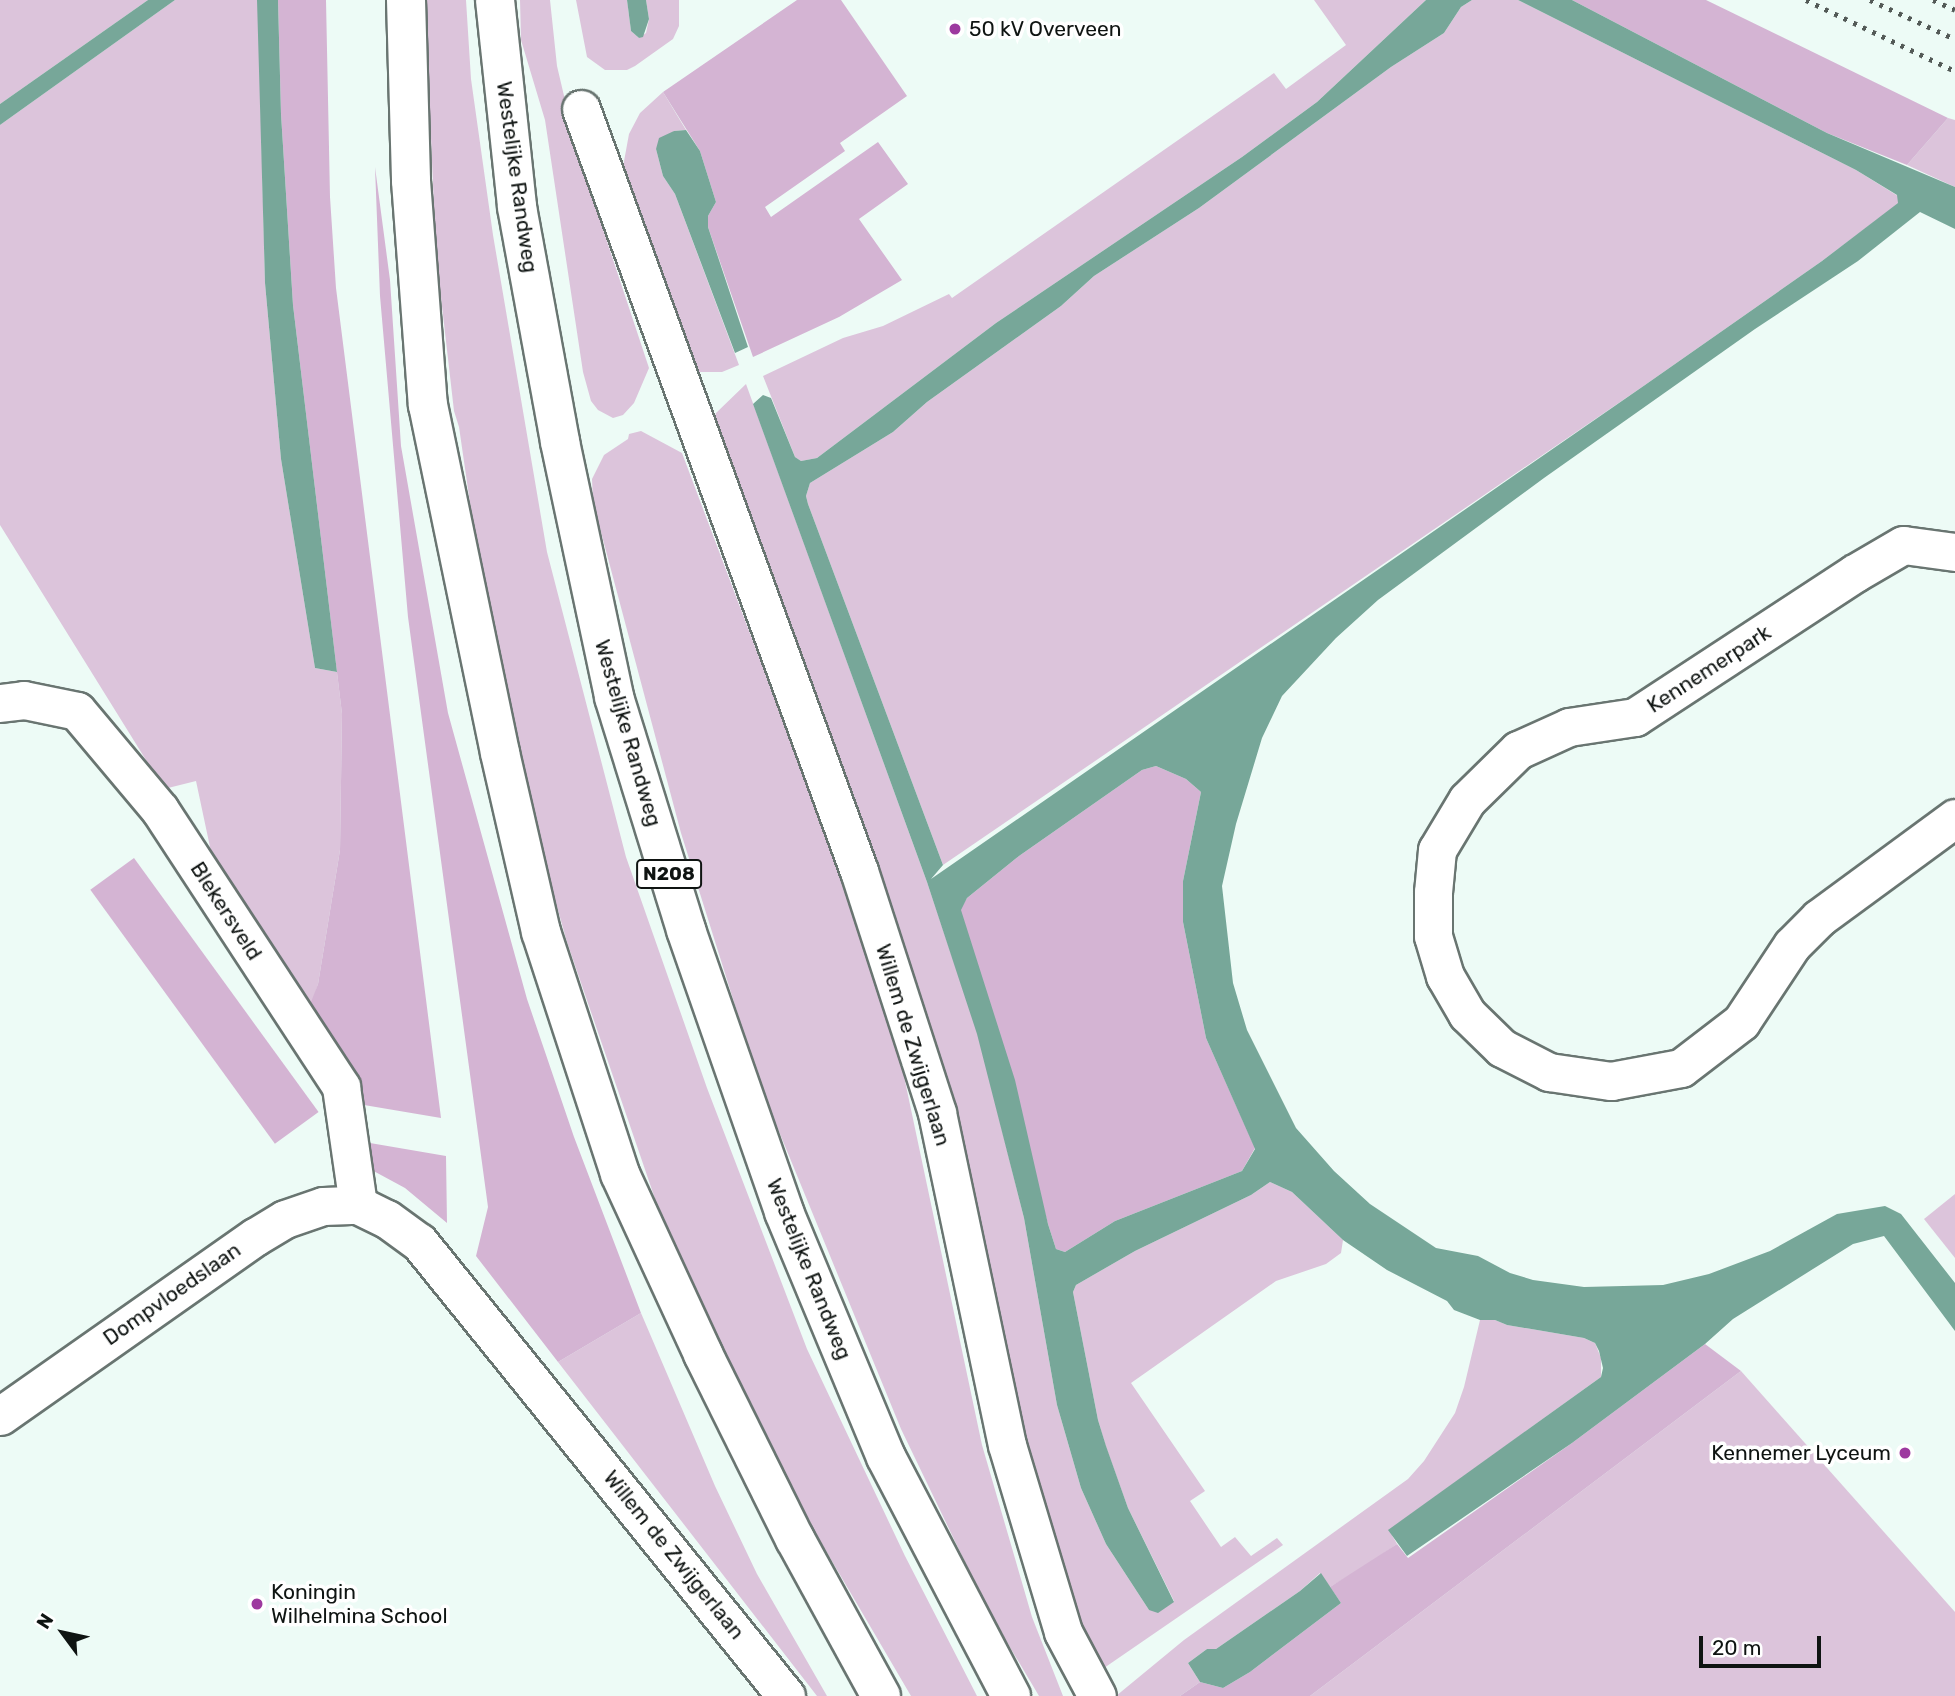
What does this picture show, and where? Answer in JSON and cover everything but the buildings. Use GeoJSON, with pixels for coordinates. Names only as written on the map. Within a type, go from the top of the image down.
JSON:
{"type":"FeatureCollection","features":[{"type":"Feature","properties":{"kind":"main road"},"geometry":{"type":"LineString","coordinates":[[406,0],[411,181],[428,405],[500,753],[541,932],[620,1174],[703,1354],[881,1696]]}},
{"type":"Feature","properties":{"kind":"main road","name":"Westelijke Randweg"},"geometry":{"type":"LineString","coordinates":[[495,0],[517,207],[560,442],[614,697],[686,930],[784,1212],[886,1457],[1011,1696]]}},
{"type":"Feature","properties":{"kind":"street","name":"Willem de Zwijgerlaan"},"geometry":{"type":"LineString","coordinates":[[581,109],[859,870],[933,1100],[1007,1445],[1063,1632],[1097,1696]]}},
{"type":"Feature","properties":{"kind":"street","name":"Kennemerpark"},"geometry":{"type":"LineString","coordinates":[[1955,552],[1903,545],[1855,573],[1635,717],[1569,727],[1518,750],[1467,800],[1437,850],[1433,936],[1445,976],[1467,1014],[1502,1048],[1549,1072],[1611,1081],[1681,1068],[1741,1022],[1791,945],[1819,918],[1955,818]]}},
{"type":"Feature","properties":{"kind":"street","name":"Blekersveld"},"geometry":{"type":"LineString","coordinates":[[0,703],[24,700],[77,711],[160,810],[341,1087],[358,1205]]}},
{"type":"Feature","properties":{"kind":"street","name":"Willem de Zwijgerlaan"},"geometry":{"type":"LineString","coordinates":[[358,1205],[387,1219],[419,1242],[786,1696]]}},
{"type":"Feature","properties":{"kind":"street","name":"Dompvloedslaan"},"geometry":{"type":"LineString","coordinates":[[0,1416],[255,1237],[285,1219],[323,1206],[358,1205]]}},
{"type":"Feature","properties":{"kind":"shaded area"},"geometry":{"type":"Polygon","coordinates":[[[0,0],[148,0],[0,104],[0,0]]]}},
{"type":"Feature","properties":{"kind":"shaded area"},"geometry":{"type":"Polygon","coordinates":[[[148,0],[175,0],[0,125],[0,104],[148,0]]]}},
{"type":"Feature","properties":{"kind":"shaded area"},"geometry":{"type":"Polygon","coordinates":[[[175,0],[258,0],[265,283],[281,459],[315,668],[337,672],[342,714],[340,850],[318,984],[310,1009],[217,880],[196,781],[164,789],[0,525],[0,125],[175,0]]]}},
{"type":"Feature","properties":{"kind":"shaded area"},"geometry":{"type":"Polygon","coordinates":[[[257,0],[278,0],[281,114],[293,305],[337,672],[315,668],[281,459],[265,283],[257,0]]]}},
{"type":"Feature","properties":{"kind":"shaded area"},"geometry":{"type":"Polygon","coordinates":[[[278,0],[326,0],[330,197],[336,288],[441,1118],[364,1105],[362,1096],[304,1020],[318,984],[340,850],[342,714],[293,305],[281,114],[278,0]]]}},
{"type":"Feature","properties":{"kind":"shaded area"},"geometry":{"type":"Polygon","coordinates":[[[425,0],[466,0],[471,79],[493,235],[547,552],[626,857],[707,1088],[807,1349],[905,1556],[977,1696],[911,1696],[819,1539],[756,1419],[663,1222],[567,942],[525,794],[478,558],[459,427],[454,411],[436,254],[425,0]]]}},
{"type":"Feature","properties":{"kind":"shaded area"},"geometry":{"type":"Polygon","coordinates":[[[520,0],[550,0],[557,66],[577,151],[649,368],[634,403],[623,415],[613,418],[598,410],[591,401],[583,372],[545,120],[521,40],[520,0]]]}},
{"type":"Feature","properties":{"kind":"shaded area"},"geometry":{"type":"Polygon","coordinates":[[[576,0],[627,0],[631,31],[639,38],[646,33],[649,19],[646,0],[679,0],[679,26],[673,39],[635,66],[627,70],[605,70],[587,57],[576,0]]]}},
{"type":"Feature","properties":{"kind":"shaded area"},"geometry":{"type":"Polygon","coordinates":[[[627,0],[646,0],[649,19],[643,37],[639,38],[631,31],[627,0]]]}},
{"type":"Feature","properties":{"kind":"shaded area"},"geometry":{"type":"Polygon","coordinates":[[[797,0],[841,0],[907,96],[840,143],[845,151],[765,207],[771,217],[878,142],[908,184],[859,219],[902,280],[839,317],[753,357],[708,227],[708,216],[716,202],[700,151],[663,92],[797,0]]]}},
{"type":"Feature","properties":{"kind":"shaded area"},"geometry":{"type":"Polygon","coordinates":[[[1314,0],[1426,0],[1317,102],[1242,157],[996,323],[817,458],[801,461],[795,457],[763,376],[843,338],[883,326],[949,294],[952,298],[1274,73],[1286,89],[1346,45],[1314,0]]]}},
{"type":"Feature","properties":{"kind":"shaded area"},"geometry":{"type":"Polygon","coordinates":[[[1426,0],[1472,0],[1461,7],[1444,33],[1391,67],[1199,208],[1094,276],[1061,306],[927,402],[893,432],[810,483],[806,496],[808,504],[943,865],[931,879],[1645,385],[1822,261],[1898,203],[1897,195],[1856,170],[1518,0],[1572,0],[1827,133],[1955,187],[1955,229],[1920,212],[1858,261],[1755,329],[1544,478],[1378,600],[1336,638],[1282,696],[1262,738],[1236,824],[1222,886],[1233,983],[1247,1030],[1296,1128],[1334,1171],[1370,1204],[1436,1248],[1478,1256],[1510,1273],[1533,1280],[1584,1287],[1663,1285],[1709,1274],[1770,1251],[1837,1214],[1885,1206],[1901,1214],[1955,1283],[1955,1331],[1884,1236],[1853,1244],[1733,1319],[1705,1344],[1572,1443],[1407,1556],[1388,1530],[1601,1377],[1603,1368],[1599,1351],[1595,1343],[1584,1338],[1507,1325],[1495,1320],[1480,1320],[1454,1310],[1447,1301],[1387,1270],[1343,1240],[1292,1192],[1270,1182],[1251,1195],[1135,1251],[1076,1285],[1073,1292],[1098,1420],[1106,1446],[1128,1508],[1174,1602],[1158,1613],[1149,1610],[1106,1544],[1081,1488],[1057,1405],[1024,1218],[977,1034],[927,882],[753,404],[763,395],[771,398],[795,457],[801,461],[817,458],[996,323],[1242,157],[1317,102],[1426,0]],[[1156,766],[1142,770],[1019,856],[967,898],[961,910],[1015,1080],[1048,1224],[1056,1249],[1065,1252],[1115,1221],[1242,1171],[1255,1149],[1206,1038],[1183,922],[1183,881],[1201,792],[1186,779],[1156,766]]]}},
{"type":"Feature","properties":{"kind":"shaded area"},"geometry":{"type":"Polygon","coordinates":[[[1472,0],[1518,0],[1856,170],[1898,196],[1899,203],[1822,261],[1645,385],[943,865],[808,504],[806,496],[810,483],[893,432],[927,402],[1061,306],[1094,276],[1199,208],[1391,67],[1444,33],[1461,7],[1472,0]]]}},
{"type":"Feature","properties":{"kind":"shaded area"},"geometry":{"type":"Polygon","coordinates":[[[1572,0],[1706,0],[1948,118],[1907,165],[1827,133],[1572,0]]]}},
{"type":"Feature","properties":{"kind":"shaded area"},"geometry":{"type":"Polygon","coordinates":[[[663,92],[686,130],[674,131],[656,149],[663,176],[675,194],[739,365],[722,372],[700,372],[685,366],[620,183],[629,134],[640,113],[663,92]]]}},
{"type":"Feature","properties":{"kind":"shaded area"},"geometry":{"type":"Polygon","coordinates":[[[1948,118],[1955,120],[1955,187],[1907,165],[1948,118]]]}},
{"type":"Feature","properties":{"kind":"shaded area"},"geometry":{"type":"Polygon","coordinates":[[[686,130],[700,151],[716,202],[708,216],[708,227],[748,347],[735,353],[675,194],[663,176],[656,149],[659,138],[674,131],[686,130]]]}},
{"type":"Feature","properties":{"kind":"shaded area"},"geometry":{"type":"Polygon","coordinates":[[[375,167],[390,280],[401,446],[448,713],[527,999],[574,1137],[641,1313],[558,1362],[476,1256],[488,1207],[408,617],[380,296],[375,167]]]}},
{"type":"Feature","properties":{"kind":"shaded area"},"geometry":{"type":"Polygon","coordinates":[[[746,384],[927,882],[978,1034],[1024,1218],[1057,1405],[1081,1488],[1106,1544],[1149,1610],[1174,1601],[1128,1508],[1106,1447],[1098,1420],[1073,1292],[1076,1285],[1135,1251],[1251,1195],[1270,1182],[1292,1192],[1343,1240],[1341,1253],[1326,1264],[1276,1281],[1131,1383],[1205,1491],[1190,1501],[1221,1547],[1235,1537],[1251,1556],[1277,1538],[1283,1545],[1104,1668],[1088,1645],[1053,1557],[711,430],[716,413],[746,384]]]}},
{"type":"Feature","properties":{"kind":"shaded area"},"geometry":{"type":"Polygon","coordinates":[[[641,431],[682,453],[848,894],[898,1048],[982,1445],[1032,1617],[1063,1696],[1039,1696],[989,1612],[901,1429],[760,1085],[681,833],[593,502],[592,479],[604,455],[628,439],[629,434],[641,431]]]}},
{"type":"Feature","properties":{"kind":"shaded area"},"geometry":{"type":"Polygon","coordinates":[[[1156,766],[1186,779],[1201,792],[1183,881],[1183,922],[1206,1038],[1255,1148],[1242,1171],[1115,1221],[1065,1252],[1056,1249],[1048,1224],[960,910],[967,898],[1019,856],[1142,770],[1156,766]]]}},
{"type":"Feature","properties":{"kind":"shaded area"},"geometry":{"type":"Polygon","coordinates":[[[134,858],[319,1112],[275,1144],[90,890],[134,858]]]}},
{"type":"Feature","properties":{"kind":"shaded area"},"geometry":{"type":"Polygon","coordinates":[[[370,1143],[446,1156],[447,1223],[405,1188],[368,1168],[370,1143]]]}},
{"type":"Feature","properties":{"kind":"shaded area"},"geometry":{"type":"Polygon","coordinates":[[[1955,1194],[1955,1258],[1924,1219],[1955,1194]]]}},
{"type":"Feature","properties":{"kind":"shaded area"},"geometry":{"type":"Polygon","coordinates":[[[641,1313],[715,1486],[757,1574],[827,1696],[817,1696],[558,1362],[641,1313]]]}},
{"type":"Feature","properties":{"kind":"shaded area"},"geometry":{"type":"Polygon","coordinates":[[[1480,1320],[1495,1320],[1507,1325],[1584,1338],[1595,1343],[1601,1358],[1601,1377],[1389,1530],[1397,1544],[1330,1587],[1320,1573],[1300,1591],[1216,1649],[1207,1649],[1188,1663],[1200,1682],[1180,1696],[1116,1696],[1184,1640],[1408,1479],[1424,1461],[1455,1413],[1480,1320]]]}},
{"type":"Feature","properties":{"kind":"shaded area"},"geometry":{"type":"Polygon","coordinates":[[[1705,1344],[1741,1371],[1310,1696],[1180,1696],[1200,1682],[1223,1688],[1250,1672],[1341,1603],[1330,1587],[1397,1544],[1408,1558],[1572,1443],[1705,1344]]]}},
{"type":"Feature","properties":{"kind":"shaded area"},"geometry":{"type":"Polygon","coordinates":[[[1741,1371],[1955,1612],[1955,1696],[1310,1696],[1741,1371]]]}},
{"type":"Feature","properties":{"kind":"shaded area"},"geometry":{"type":"Polygon","coordinates":[[[1321,1573],[1341,1603],[1250,1672],[1223,1688],[1200,1682],[1188,1663],[1207,1649],[1216,1649],[1300,1591],[1321,1573]]]}},
{"type":"Feature","properties":{"kind":"railway"},"geometry":{"type":"LineString","coordinates":[[1806,0],[1955,71]]}},
{"type":"Feature","properties":{"kind":"railway"},"geometry":{"type":"LineString","coordinates":[[1870,0],[1955,39]]}},
{"type":"Feature","properties":{"kind":"railway"},"geometry":{"type":"LineString","coordinates":[[1933,0],[1955,10]]}},
{"type":"Feature","properties":{"kind":"place","name":"50 kV Overveen"},"geometry":{"type":"Point","coordinates":[955,29]}},
{"type":"Feature","properties":{"kind":"place","name":"Kennemer Lyceum"},"geometry":{"type":"Point","coordinates":[1905,1453]}},
{"type":"Feature","properties":{"kind":"place","name":"Koningin Wilhelmina School"},"geometry":{"type":"Point","coordinates":[257,1604]}}]}
